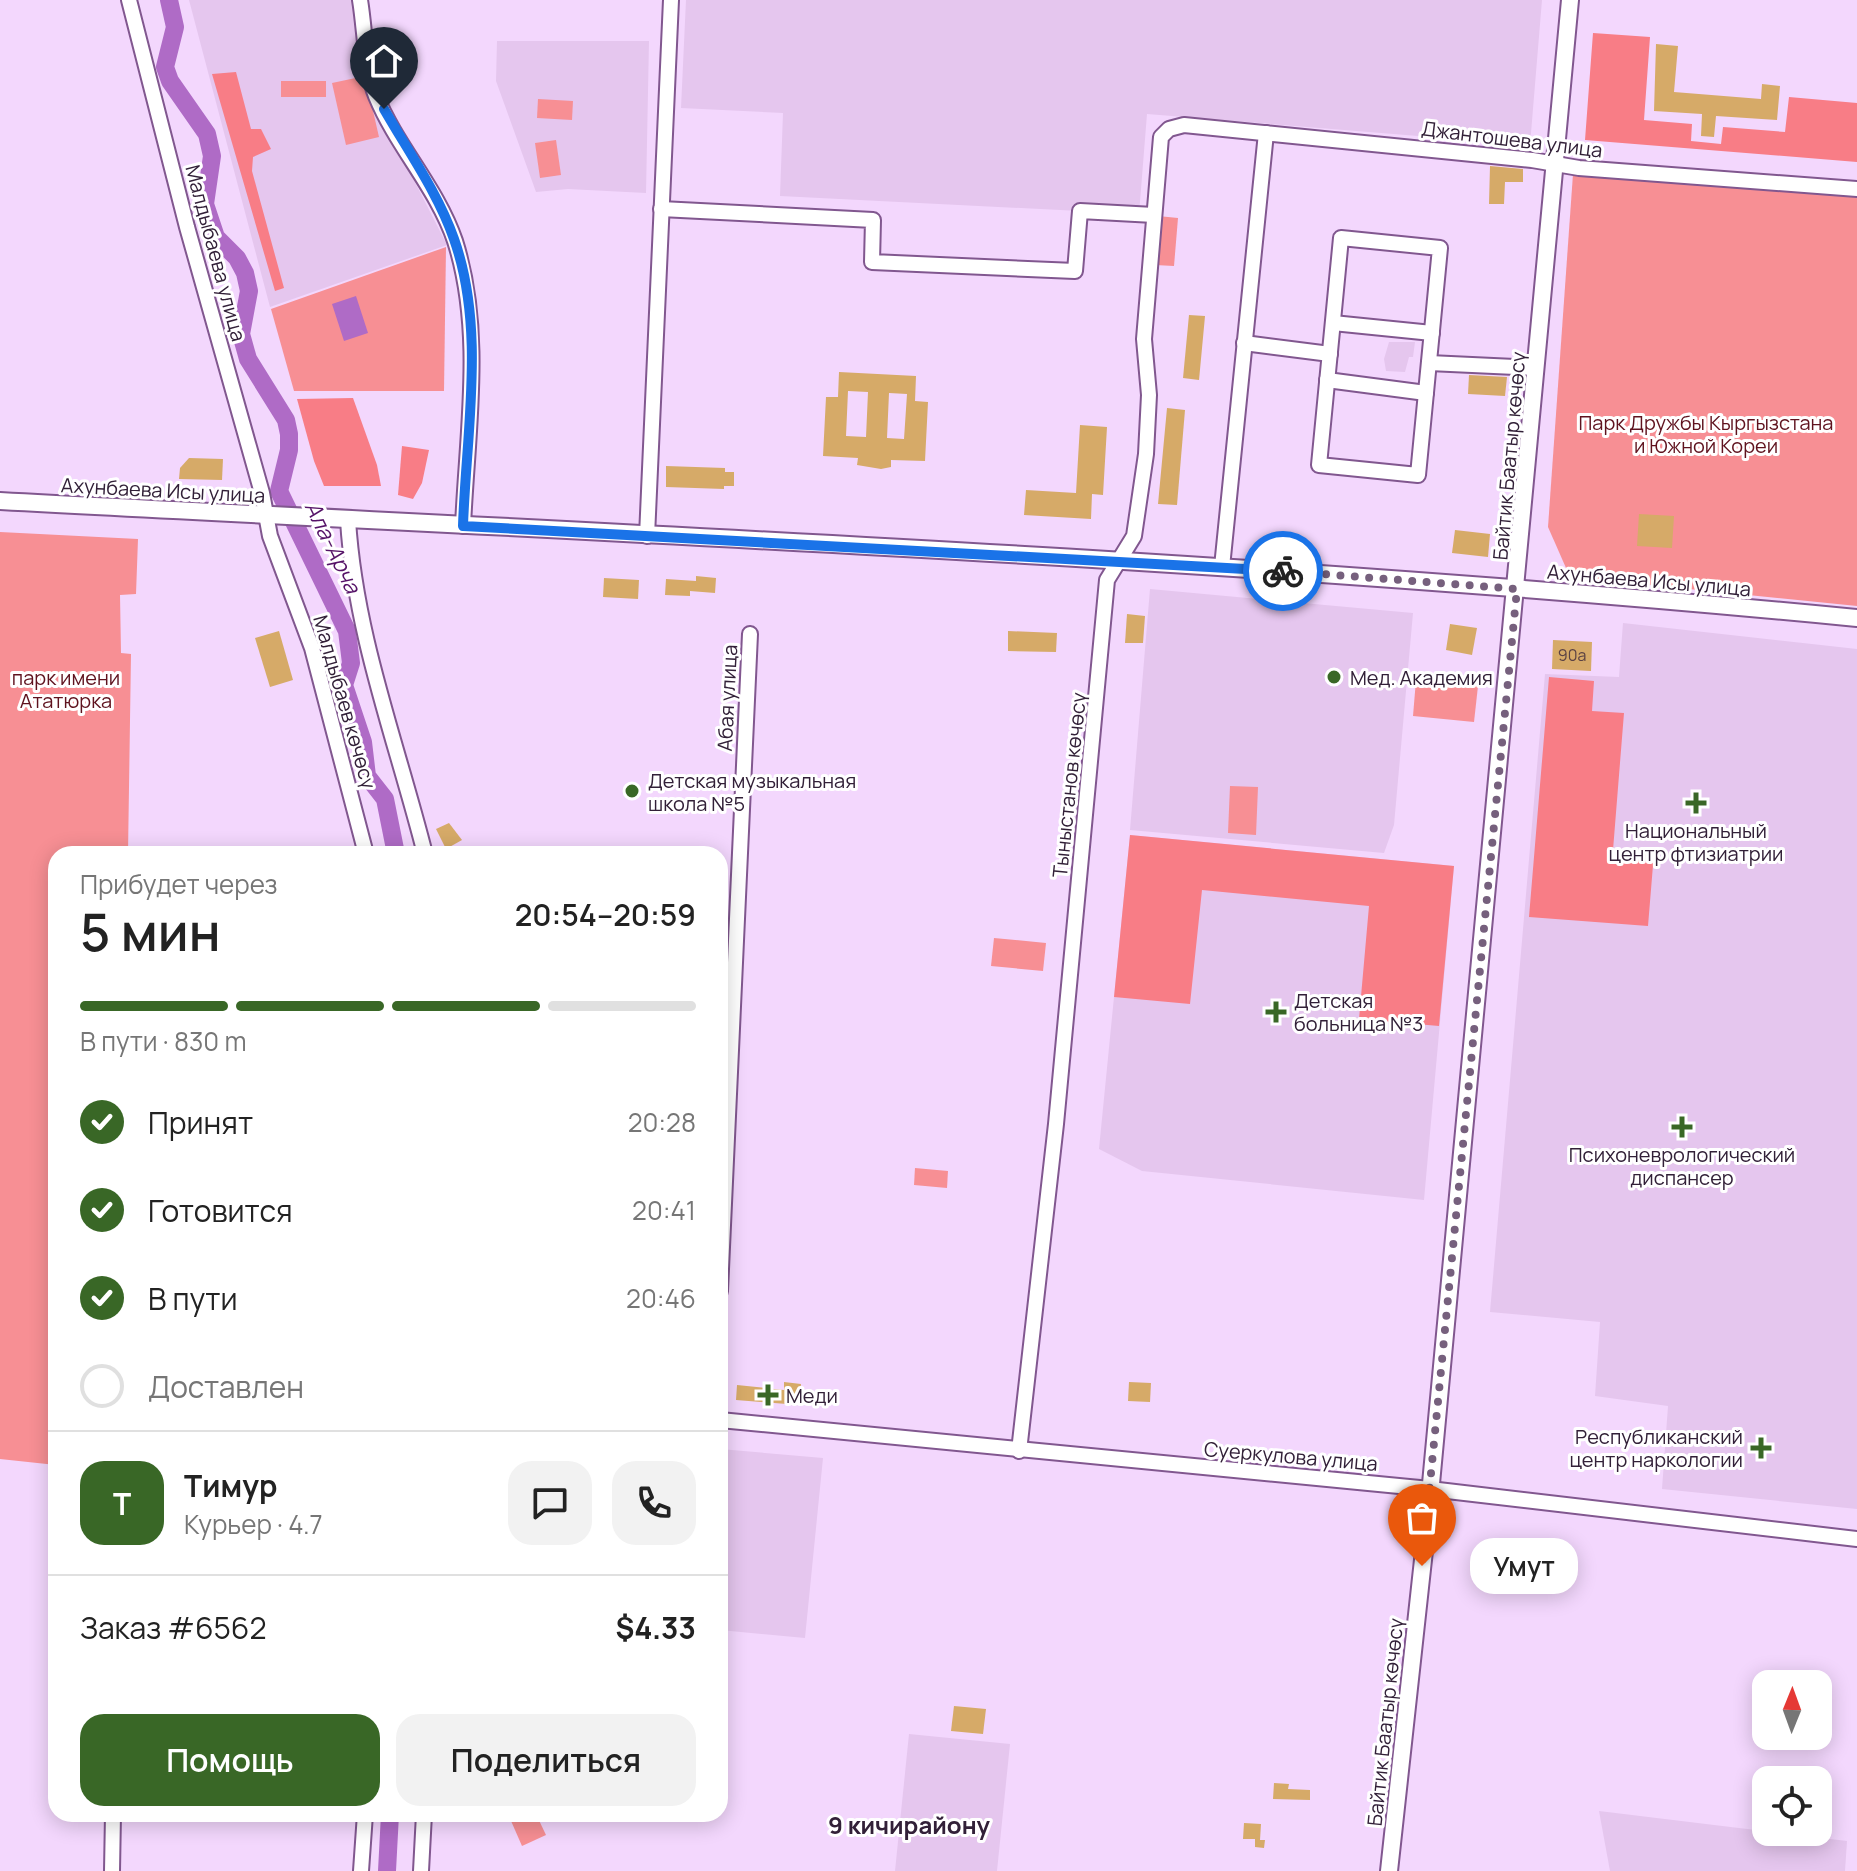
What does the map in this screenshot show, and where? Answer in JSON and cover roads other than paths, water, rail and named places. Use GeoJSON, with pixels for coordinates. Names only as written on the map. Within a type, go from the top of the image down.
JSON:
{"type":"FeatureCollection","features":[{"type":"Feature","properties":{"kind":"main road","name":"Байтик Баатыр көчөсү"},"geometry":{"type":"LineString","coordinates":[[1389,1871],[1430,1489],[1570,0]]}},
{"type":"Feature","properties":{"kind":"main road","name":"Ахунбаева Исы улица"},"geometry":{"type":"LineString","coordinates":[[0,501],[1117,560],[1857,618]]}},
{"type":"Feature","properties":{"kind":"street","name":"Малдыбаева улица"},"geometry":{"type":"LineString","coordinates":[[129,0],[273,516]]}},
{"type":"Feature","properties":{"kind":"street"},"geometry":{"type":"LineString","coordinates":[[360,0],[375,95],[438,204],[454,238],[469,300],[470,382],[463,526]]}},
{"type":"Feature","properties":{"kind":"street"},"geometry":{"type":"LineString","coordinates":[[647,536],[671,0]]}},
{"type":"Feature","properties":{"kind":"street","name":"Джантошева улица"},"geometry":{"type":"LineString","coordinates":[[1165,132],[1184,125],[1555,164],[1857,189]]}},
{"type":"Feature","properties":{"kind":"street","name":"Тыныстанов көчөсү"},"geometry":{"type":"LineString","coordinates":[[1019,1451],[1048,1203],[1107,580],[1134,536],[1146,454],[1149,409],[1144,339],[1159,142],[1165,132]]}},
{"type":"Feature","properties":{"kind":"street"},"geometry":{"type":"LineString","coordinates":[[1222,567],[1266,133]]}},
{"type":"Feature","properties":{"kind":"street"},"geometry":{"type":"LineString","coordinates":[[661,209],[873,220],[872,262],[1075,271],[1080,211],[1154,215]]}},
{"type":"Feature","properties":{"kind":"street"},"geometry":{"type":"LineString","coordinates":[[1341,238],[1440,248],[1432,333],[1418,475],[1319,465],[1341,238]]}},
{"type":"Feature","properties":{"kind":"street"},"geometry":{"type":"LineString","coordinates":[[1333,323],[1432,333]]}},
{"type":"Feature","properties":{"kind":"street"},"geometry":{"type":"LineString","coordinates":[[1244,343],[1330,354]]}},
{"type":"Feature","properties":{"kind":"street"},"geometry":{"type":"LineString","coordinates":[[1429,363],[1536,368]]}},
{"type":"Feature","properties":{"kind":"street"},"geometry":{"type":"LineString","coordinates":[[1327,380],[1426,393]]}},
{"type":"Feature","properties":{"kind":"street","name":"Малдыбаев көчөсү"},"geometry":{"type":"LineString","coordinates":[[273,516],[270,536],[312,648],[364,846]]}},
{"type":"Feature","properties":{"kind":"street","name":"Малдыбаев көчөсү"},"geometry":{"type":"LineString","coordinates":[[348,520],[352,576],[362,627],[423,846]]}},
{"type":"Feature","properties":{"kind":"street","name":"Абая улица"},"geometry":{"type":"LineString","coordinates":[[728,1116],[750,634]]}},
{"type":"Feature","properties":{"kind":"street","name":"Суеркулова улица"},"geometry":{"type":"LineString","coordinates":[[728,1421],[1430,1489],[1857,1539]]}},
{"type":"Feature","properties":{"kind":"street"},"geometry":{"type":"LineString","coordinates":[[112,1871],[113,1822]]}},
{"type":"Feature","properties":{"kind":"street"},"geometry":{"type":"LineString","coordinates":[[361,1871],[364,1822]]}},
{"type":"Feature","properties":{"kind":"street"},"geometry":{"type":"LineString","coordinates":[[421,1871],[424,1822]]}},
{"type":"Feature","properties":{"kind":"waterway","name":"Ала-Арча"},"geometry":{"type":"LineString","coordinates":[[169,0],[175,27],[165,67],[170,81],[207,134],[212,156],[205,204],[216,237],[237,258],[245,273],[249,291],[241,334],[248,359],[286,420],[289,434],[289,450],[279,491],[347,631],[351,663],[344,685],[363,742],[367,776],[385,799],[394,846]]}},
{"type":"Feature","properties":{"kind":"waterway","name":"Ала-Арча"},"geometry":{"type":"LineString","coordinates":[[387,1871],[390,1822]]}},
{"type":"Feature","properties":{"kind":"place","name":"Мед. Академия"},"geometry":{"type":"Point","coordinates":[1334,677]}},
{"type":"Feature","properties":{"kind":"place","name":"Детская музыкальная школа №5"},"geometry":{"type":"Point","coordinates":[632,791]}},
{"type":"Feature","properties":{"kind":"place","name":"Национальный центр фтизиатрии"},"geometry":{"type":"Point","coordinates":[1696,803]}},
{"type":"Feature","properties":{"kind":"place","name":"Детская больница №3"},"geometry":{"type":"Point","coordinates":[1276,1012]}},
{"type":"Feature","properties":{"kind":"place","name":"Психоневрологический диспансер"},"geometry":{"type":"Point","coordinates":[1682,1127]}},
{"type":"Feature","properties":{"kind":"place","name":"Меди"},"geometry":{"type":"Point","coordinates":[768,1395]}},
{"type":"Feature","properties":{"kind":"place","name":"Республиканский центр наркологии"},"geometry":{"type":"Point","coordinates":[1761,1448]}},
{"type":"Feature","properties":{"kind":"place","name":"Умут"},"geometry":{"type":"Point","coordinates":[1422,1566]}},
{"type":"Feature","properties":{"kind":"district","name":"9 кичирайону"},"geometry":{"type":"Point","coordinates":[909,1824]}},
{"type":"Feature","properties":{"kind":"park label","name":"Парк Дружбы Кыргызстана и Южной Кореи"},"geometry":{"type":"Point","coordinates":[1706,434]}},
{"type":"Feature","properties":{"kind":"park label","name":"парк имени Ататюрка"},"geometry":{"type":"Point","coordinates":[66,688]}}]}
